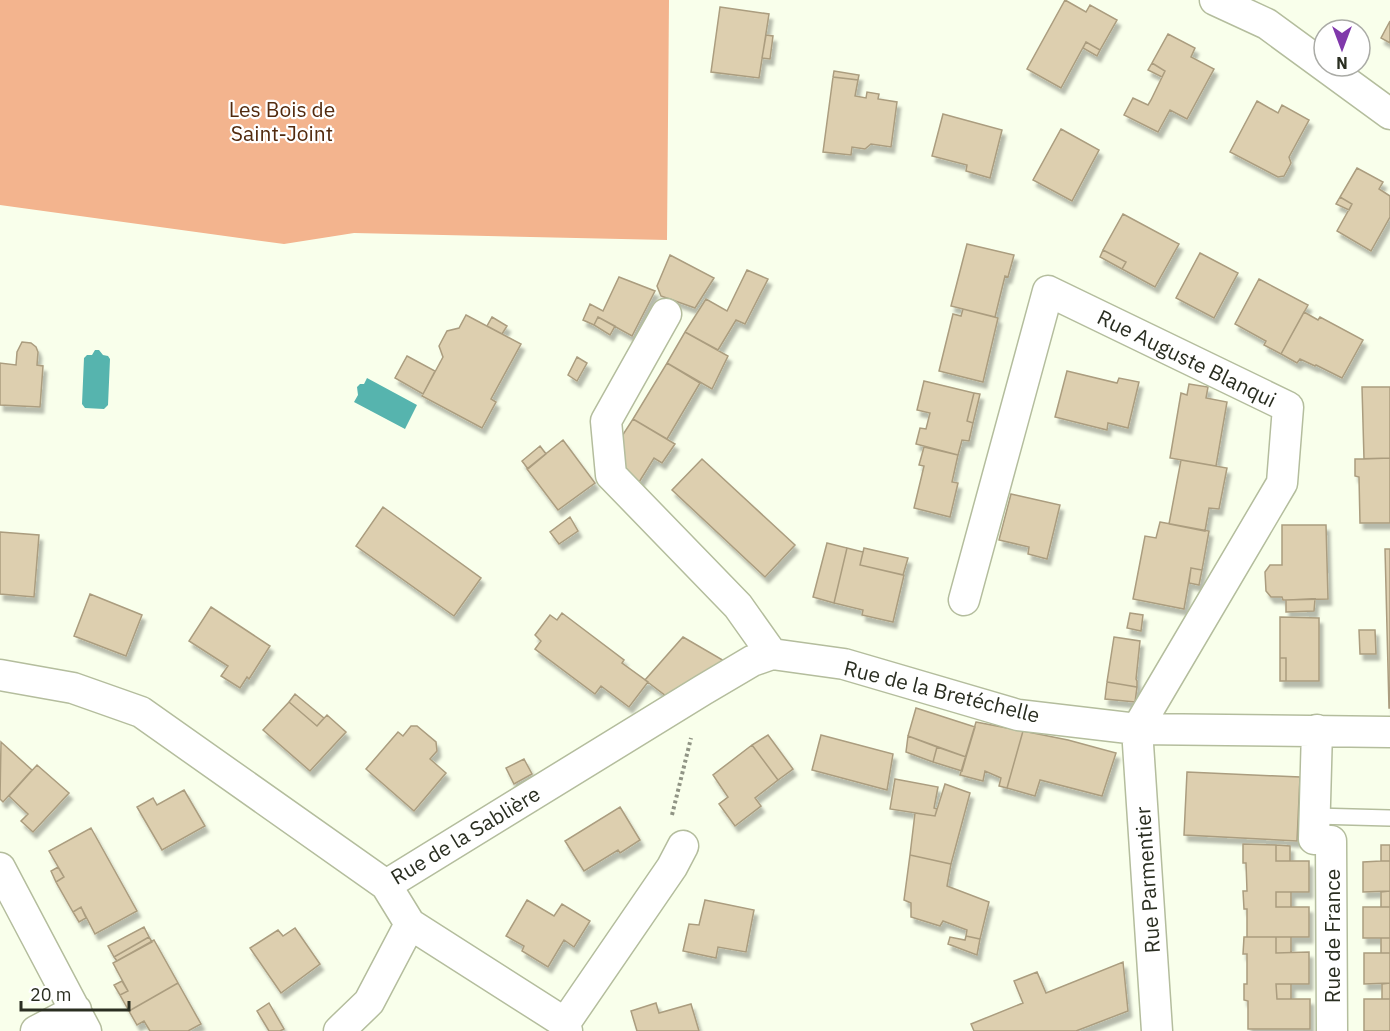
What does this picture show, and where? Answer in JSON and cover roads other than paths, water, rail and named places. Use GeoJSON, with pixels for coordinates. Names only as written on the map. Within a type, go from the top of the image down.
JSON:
{"type":"FeatureCollection","features":[{"type":"Feature","properties":{"kind":"street"},"geometry":{"type":"LineString","coordinates":[[1215,0],[1267,24],[1390,114]]}},
{"type":"Feature","properties":{"kind":"street","name":"Rue Auguste Blanqui"},"geometry":{"type":"LineString","coordinates":[[964,600],[1048,291],[1288,407],[1282,483],[1137,729]]}},
{"type":"Feature","properties":{"kind":"street"},"geometry":{"type":"LineString","coordinates":[[666,314],[606,421],[611,475],[738,606],[772,654]]}},
{"type":"Feature","properties":{"kind":"street","name":"Rue de la Sablière"},"geometry":{"type":"LineString","coordinates":[[0,675],[73,688],[141,712],[387,885],[703,690],[752,662],[772,654]]}},
{"type":"Feature","properties":{"kind":"street","name":"Rue de la Bretéchelle"},"geometry":{"type":"LineString","coordinates":[[772,654],[844,664],[1018,715],[1137,729],[1390,732]]}},
{"type":"Feature","properties":{"kind":"street","name":"Rue Parmentier"},"geometry":{"type":"LineString","coordinates":[[1137,729],[1157,1031]]}},
{"type":"Feature","properties":{"kind":"street","name":"Rue de France"},"geometry":{"type":"LineString","coordinates":[[1317,730],[1320,832],[1332,1031]]}},
{"type":"Feature","properties":{"kind":"street"},"geometry":{"type":"LineString","coordinates":[[387,885],[410,924],[566,1027],[677,857]]}},
{"type":"Feature","properties":{"kind":"street"},"geometry":{"type":"LineString","coordinates":[[0,868],[81,1020],[36,1031]]}},
{"type":"Feature","properties":{"kind":"street"},"geometry":{"type":"LineString","coordinates":[[339,1031],[369,1002],[410,924]]}},
{"type":"Feature","properties":{"kind":"lane"},"geometry":{"type":"LineString","coordinates":[[1320,832],[1390,818]]}},
{"type":"Feature","properties":{"kind":"water"},"geometry":{"type":"Polygon","coordinates":[[[95,350],[99,350],[110,359],[108,405],[104,409],[85,408],[82,404],[84,358],[92,355],[95,350]]]}},
{"type":"Feature","properties":{"kind":"water"},"geometry":{"type":"Polygon","coordinates":[[[367,378],[417,405],[405,429],[354,402],[358,395],[357,387],[364,384],[367,378]]]}},
{"type":"Feature","properties":{"kind":"park label","name":"Les Bois de Saint-Joint"},"geometry":{"type":"Point","coordinates":[282,121]}}]}
